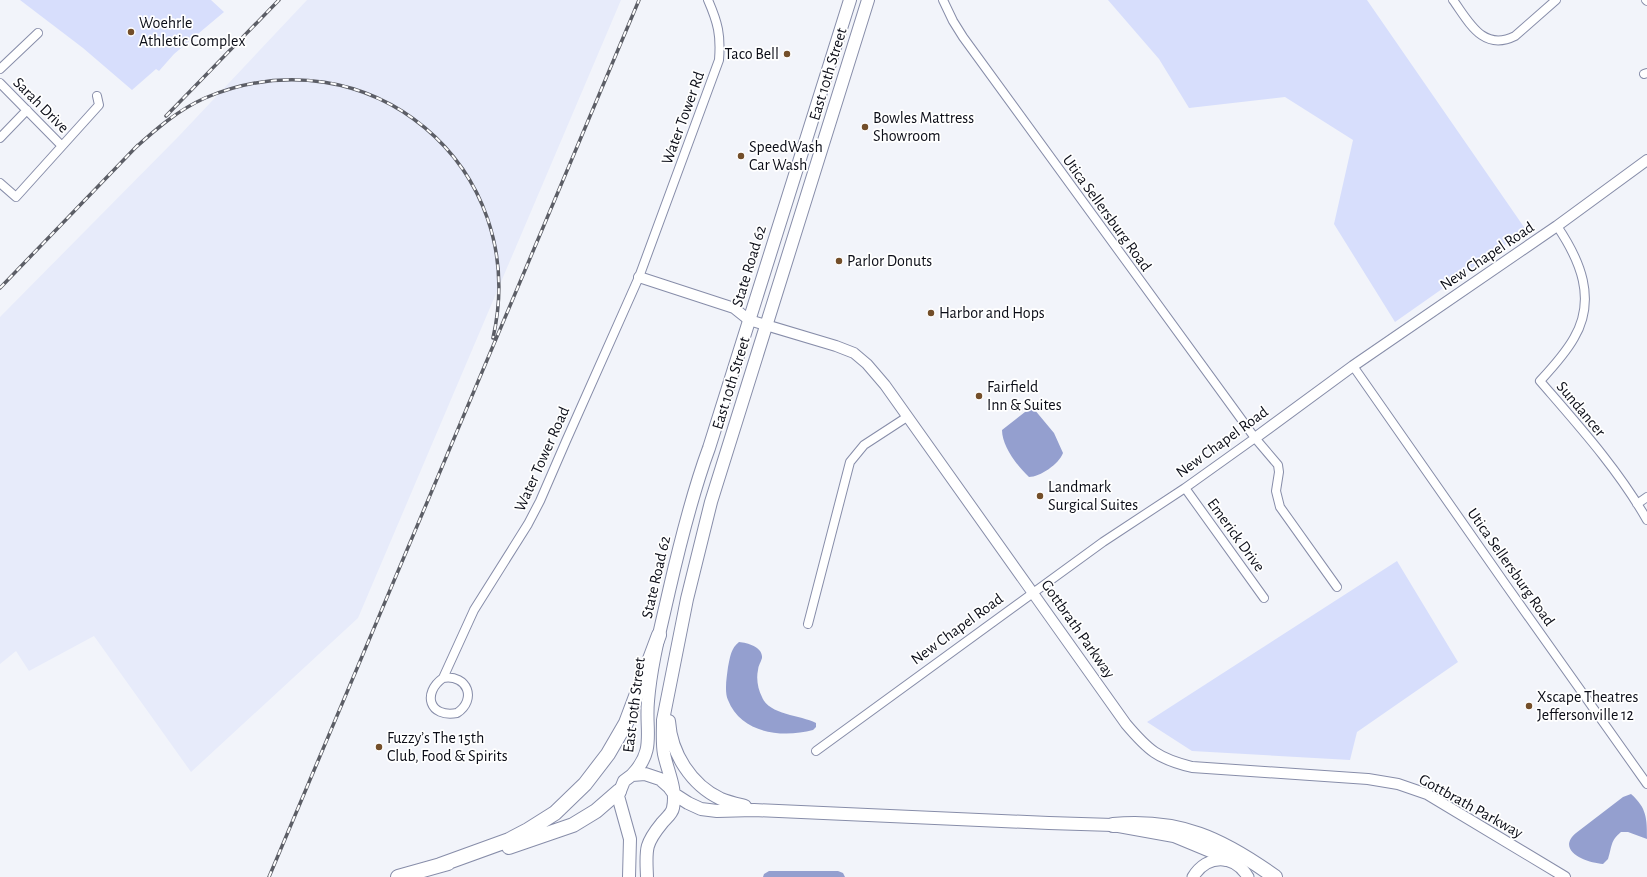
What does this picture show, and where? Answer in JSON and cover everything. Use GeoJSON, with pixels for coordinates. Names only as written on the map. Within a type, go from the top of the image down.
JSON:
{"type":"FeatureCollection","features":[{"type":"Feature","properties":{"kind":"highway"},"geometry":{"type":"LineString","coordinates":[[440,866],[509,840],[528,830],[555,813],[586,784],[608,754],[626,724],[634,706],[645,670],[659,635]]}},
{"type":"Feature","properties":{"kind":"highway"},"geometry":{"type":"LineString","coordinates":[[398,877],[495,851],[573,826],[596,811],[619,791]]}},
{"type":"Feature","properties":{"kind":"highway"},"geometry":{"type":"LineString","coordinates":[[1113,825],[1137,823],[1186,830],[1241,853],[1275,877]]}},
{"type":"Feature","properties":{"kind":"main road","name":"State Road 62"},"geometry":{"type":"LineString","coordinates":[[659,635],[696,482],[709,448],[850,0]]}},
{"type":"Feature","properties":{"kind":"main road","name":"East 10th Street"},"geometry":{"type":"LineString","coordinates":[[673,788],[663,745],[663,720],[687,599],[711,502],[868,0]]}},
{"type":"Feature","properties":{"kind":"main road","name":"East 10th Street"},"geometry":{"type":"LineString","coordinates":[[619,791],[624,781],[643,763],[647,750],[648,701],[659,635]]}},
{"type":"Feature","properties":{"kind":"main road"},"geometry":{"type":"LineString","coordinates":[[667,697],[669,730],[679,758],[686,770],[704,789],[711,794],[722,800],[754,810]]}},
{"type":"Feature","properties":{"kind":"main road"},"geometry":{"type":"LineString","coordinates":[[632,775],[645,774],[655,776],[673,788],[688,803],[701,809],[717,811],[754,810],[1113,825],[1174,836],[1215,853],[1234,863],[1243,869],[1248,877]]}},
{"type":"Feature","properties":{"kind":"main road"},"geometry":{"type":"LineString","coordinates":[[647,877],[646,851],[648,842],[654,832],[673,810],[673,788]]}},
{"type":"Feature","properties":{"kind":"main road"},"geometry":{"type":"LineString","coordinates":[[619,791],[619,803],[628,827],[630,839],[629,877]]}},
{"type":"Feature","properties":{"kind":"main road"},"geometry":{"type":"LineString","coordinates":[[1193,877],[1196,871],[1208,863],[1217,860],[1227,860]]}},
{"type":"Feature","properties":{"kind":"street","name":"Water Tower Rd"},"geometry":{"type":"LineString","coordinates":[[651,244],[719,60],[719,28],[708,0]]}},
{"type":"Feature","properties":{"kind":"street","name":"Utica Sellersburg Road"},"geometry":{"type":"LineString","coordinates":[[943,0],[963,37],[1255,438],[1278,465],[1279,472],[1276,491],[1280,507],[1337,587]]}},
{"type":"Feature","properties":{"kind":"street"},"geometry":{"type":"LineString","coordinates":[[1453,0],[1472,27],[1488,39],[1498,41],[1507,40],[1515,36],[1556,0]]}},
{"type":"Feature","properties":{"kind":"street"},"geometry":{"type":"LineString","coordinates":[[0,69],[38,33]]}},
{"type":"Feature","properties":{"kind":"street","name":"Sarah Drive"},"geometry":{"type":"LineString","coordinates":[[0,83],[62,146]]}},
{"type":"Feature","properties":{"kind":"street"},"geometry":{"type":"LineString","coordinates":[[0,183],[16,197],[99,105],[97,96]]}},
{"type":"Feature","properties":{"kind":"street"},"geometry":{"type":"LineString","coordinates":[[0,138],[27,110]]}},
{"type":"Feature","properties":{"kind":"street","name":"New Chapel Road"},"geometry":{"type":"LineString","coordinates":[[816,752],[1103,542],[1185,488],[1353,366],[1557,226],[1647,160]]}},
{"type":"Feature","properties":{"kind":"street","name":"Sundancer"},"geometry":{"type":"LineString","coordinates":[[1557,226],[1582,274],[1585,302],[1582,317],[1574,338],[1559,359],[1540,381],[1614,470],[1638,504],[1647,520]]}},
{"type":"Feature","properties":{"kind":"street","name":"Water Tower Road"},"geometry":{"type":"LineString","coordinates":[[443,678],[452,677],[459,679],[464,683],[467,690],[468,698],[466,705],[456,713],[443,714],[433,706],[431,698],[432,690],[443,678],[474,610],[528,524],[540,501],[574,420],[639,277],[651,244]]}},
{"type":"Feature","properties":{"kind":"street","name":"Gottbrath Parkway"},"geometry":{"type":"LineString","coordinates":[[639,277],[734,308],[749,320],[836,346],[854,353],[867,364],[885,385],[1034,592],[1126,724],[1141,742],[1153,752],[1168,760],[1192,767],[1368,779],[1398,784],[1427,794],[1565,877]]}},
{"type":"Feature","properties":{"kind":"street","name":"Utica Sellersburg Road"},"geometry":{"type":"LineString","coordinates":[[1353,366],[1647,784]]}},
{"type":"Feature","properties":{"kind":"street"},"geometry":{"type":"LineString","coordinates":[[808,624],[850,462],[864,445],[907,416]]}},
{"type":"Feature","properties":{"kind":"street","name":"Emerick Drive"},"geometry":{"type":"LineString","coordinates":[[1185,488],[1264,598]]}},
{"type":"Feature","properties":{"kind":"street"},"geometry":{"type":"LineString","coordinates":[[1638,504],[1647,497]]}},
{"type":"Feature","properties":{"kind":"shaded area","name":"Woehrle Athletic Complex"},"geometry":{"type":"Polygon","coordinates":[[[20,0],[211,0],[224,12],[174,54],[159,71],[156,69],[132,90],[83,48],[20,0]]]}},
{"type":"Feature","properties":{"kind":"shaded area"},"geometry":{"type":"Polygon","coordinates":[[[307,0],[621,0],[358,618],[191,772],[94,636],[29,671],[16,651],[0,664],[0,317],[178,137],[307,0]]]}},
{"type":"Feature","properties":{"kind":"shaded area"},"geometry":{"type":"Polygon","coordinates":[[[1108,0],[1367,0],[1526,230],[1395,322],[1334,224],[1353,140],[1285,97],[1189,108],[1159,59],[1108,0]]]}},
{"type":"Feature","properties":{"kind":"shaded area"},"geometry":{"type":"Polygon","coordinates":[[[1397,561],[1458,662],[1357,732],[1350,760],[1192,751],[1147,722],[1397,561]]]}},
{"type":"Feature","properties":{"kind":"water"},"geometry":{"type":"Polygon","coordinates":[[[1034,409],[1054,433],[1063,453],[1058,461],[1049,469],[1038,475],[1029,477],[1007,449],[1002,430],[1025,412],[1034,409]]]}},
{"type":"Feature","properties":{"kind":"water"},"geometry":{"type":"Polygon","coordinates":[[[739,642],[747,643],[758,648],[762,654],[757,673],[757,680],[758,687],[766,703],[771,708],[778,711],[816,723],[816,727],[813,730],[789,733],[764,731],[753,727],[734,711],[728,700],[726,684],[731,653],[739,642]]]}},
{"type":"Feature","properties":{"kind":"water"},"geometry":{"type":"Polygon","coordinates":[[[1631,794],[1640,804],[1645,814],[1647,839],[1628,832],[1621,832],[1613,841],[1608,859],[1603,864],[1589,861],[1576,855],[1571,850],[1569,845],[1570,839],[1623,797],[1631,794]]]}},
{"type":"Feature","properties":{"kind":"water"},"geometry":{"type":"Polygon","coordinates":[[[769,871],[838,871],[843,873],[845,877],[763,877],[764,874],[769,871]]]}},
{"type":"Feature","properties":{"kind":"railway"},"geometry":{"type":"LineString","coordinates":[[166,116],[279,0]]}},
{"type":"Feature","properties":{"kind":"railway"},"geometry":{"type":"LineString","coordinates":[[269,877],[639,0]]}},
{"type":"Feature","properties":{"kind":"railway"},"geometry":{"type":"LineString","coordinates":[[134,149],[168,120],[195,103],[205,98],[266,81],[324,82],[378,98],[425,128],[462,168],[487,218],[499,275],[493,338]]}},
{"type":"Feature","properties":{"kind":"railway"},"geometry":{"type":"LineString","coordinates":[[0,288],[138,145]]}},
{"type":"Feature","properties":{"kind":"place","name":"Woehrle Athletic Complex"},"geometry":{"type":"Point","coordinates":[131,32]}},
{"type":"Feature","properties":{"kind":"place","name":"Taco Bell"},"geometry":{"type":"Point","coordinates":[787,54]}},
{"type":"Feature","properties":{"kind":"place","name":"Bowles Mattress Showroom"},"geometry":{"type":"Point","coordinates":[865,127]}},
{"type":"Feature","properties":{"kind":"place","name":"SpeedWash Car Wash"},"geometry":{"type":"Point","coordinates":[741,156]}},
{"type":"Feature","properties":{"kind":"place","name":"Parlor Donuts"},"geometry":{"type":"Point","coordinates":[839,261]}},
{"type":"Feature","properties":{"kind":"place","name":"Harbor and Hops"},"geometry":{"type":"Point","coordinates":[931,313]}},
{"type":"Feature","properties":{"kind":"place","name":"Fairfield Inn & Suites"},"geometry":{"type":"Point","coordinates":[979,396]}},
{"type":"Feature","properties":{"kind":"place","name":"Landmark Surgical Suites"},"geometry":{"type":"Point","coordinates":[1040,496]}},
{"type":"Feature","properties":{"kind":"place","name":"Xscape Theatres Jeffersonville 12"},"geometry":{"type":"Point","coordinates":[1529,706]}},
{"type":"Feature","properties":{"kind":"place","name":"Fuzzy’s The 15th Club, Food & Spirits"},"geometry":{"type":"Point","coordinates":[379,747]}}]}
